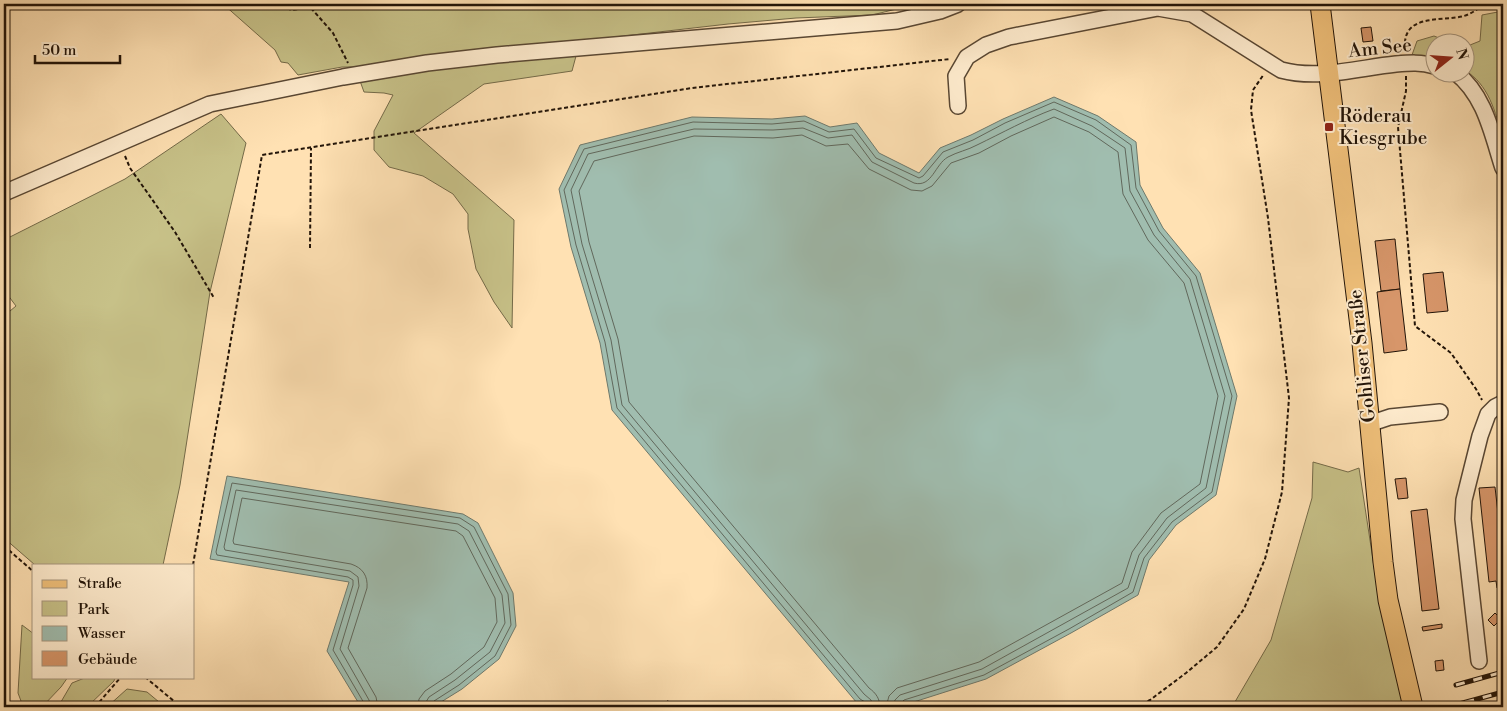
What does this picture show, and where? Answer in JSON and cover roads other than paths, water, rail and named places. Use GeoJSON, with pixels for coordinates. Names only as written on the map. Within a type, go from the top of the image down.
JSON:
{"type":"FeatureCollection","features":[{"type":"Feature","properties":{"kind":"main road","name":"Gohliser Straße"},"geometry":{"type":"LineString","coordinates":[[1320,4],[1362,343],[1388,600],[1413,707]]}},
{"type":"Feature","properties":{"kind":"street"},"geometry":{"type":"LineString","coordinates":[[4,193],[210,104],[351,75],[427,63],[497,55],[897,21],[940,11],[958,4]]}},
{"type":"Feature","properties":{"kind":"street","name":"Am See"},"geometry":{"type":"LineString","coordinates":[[958,106],[956,76],[967,57],[986,45],[1009,37],[1158,8],[1192,14],[1281,70],[1297,75],[1406,64],[1424,64]]}},
{"type":"Feature","properties":{"kind":"street"},"geometry":{"type":"LineString","coordinates":[[1466,82],[1479,99],[1487,117],[1503,168]]}},
{"type":"Feature","properties":{"kind":"street"},"geometry":{"type":"LineString","coordinates":[[1479,660],[1463,519],[1464,500],[1480,436],[1488,414],[1503,402]]}},
{"type":"Feature","properties":{"kind":"street"},"geometry":{"type":"LineString","coordinates":[[1370,424],[1390,416],[1440,412]]}},
{"type":"Feature","properties":{"kind":"water"},"geometry":{"type":"Polygon","coordinates":[[[1054,97],[1098,116],[1136,142],[1140,185],[1163,228],[1200,273],[1237,396],[1216,495],[1176,525],[1149,560],[1138,595],[986,679],[898,707],[865,707],[857,703],[612,410],[600,343],[571,247],[559,189],[580,145],[692,117],[772,119],[805,116],[830,127],[857,123],[879,153],[919,173],[940,148],[1054,97]]]}},
{"type":"Feature","properties":{"kind":"water"},"geometry":{"type":"Polygon","coordinates":[[[227,476],[463,514],[478,523],[513,593],[516,626],[499,659],[462,689],[433,707],[361,707],[327,651],[349,582],[210,559],[227,476]]]}},
{"type":"Feature","properties":{"kind":"railway"},"geometry":{"type":"LineString","coordinates":[[1456,685],[1503,672]]}},
{"type":"Feature","properties":{"kind":"railway"},"geometry":{"type":"LineString","coordinates":[[1448,707],[1503,692]]}},
{"type":"Feature","properties":{"kind":"place","name":"Röderau Kiesgrube"},"geometry":{"type":"Point","coordinates":[1329,127]}}]}
